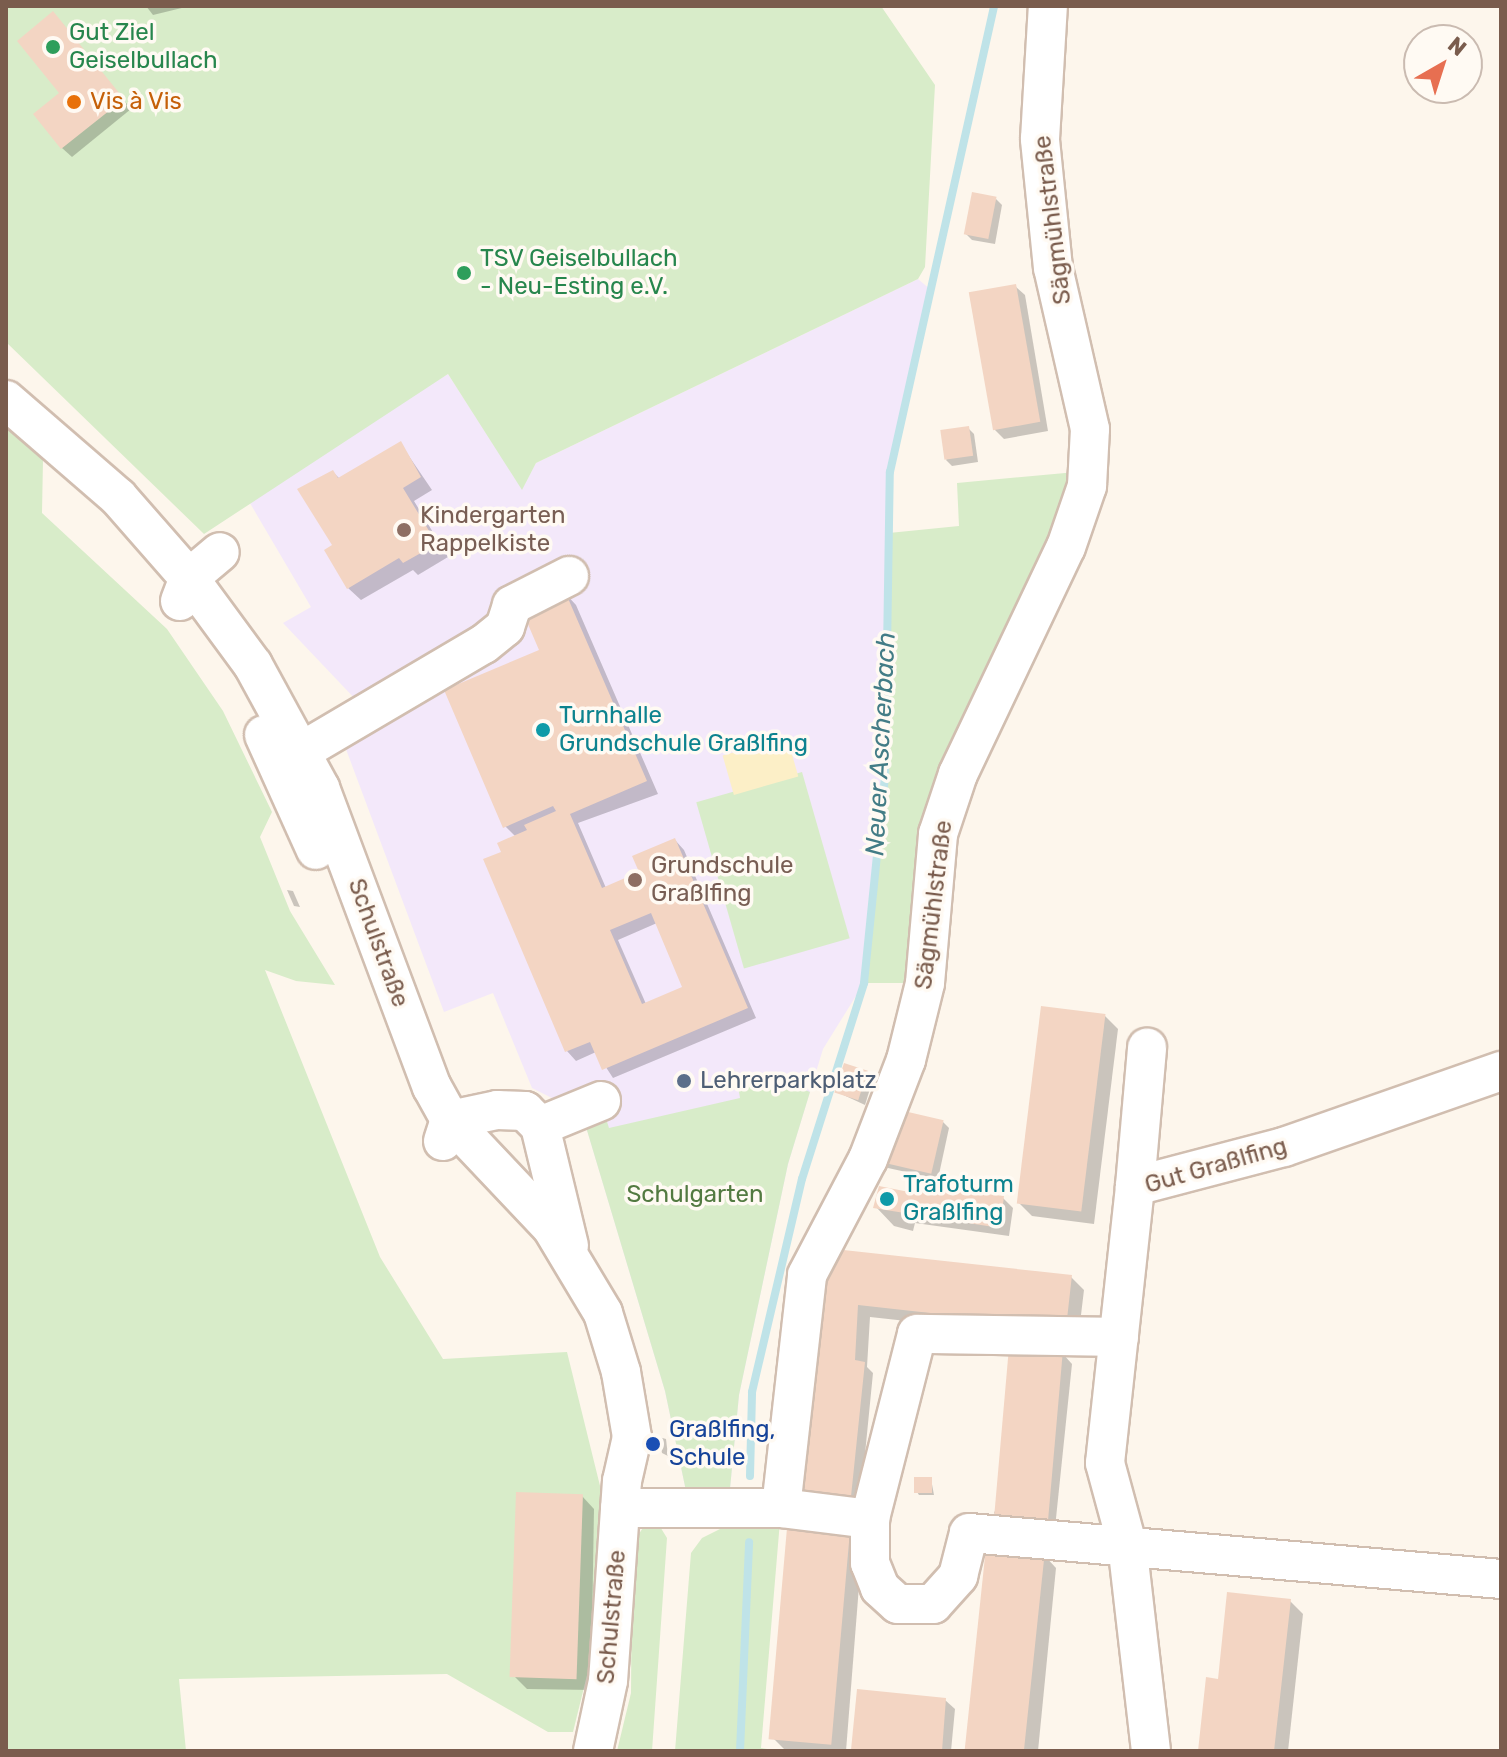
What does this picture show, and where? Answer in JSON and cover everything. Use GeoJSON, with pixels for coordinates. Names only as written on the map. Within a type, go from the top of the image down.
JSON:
{"type":"FeatureCollection","features":[{"type":"Feature","properties":{"kind":"street","name":"Sägmühlstraße"},"geometry":{"type":"LineString","coordinates":[[763,1510],[807,1275],[868,1159],[906,1060],[925,983],[938,834],[958,774],[1066,547],[1087,486],[1090,429],[1053,268],[1040,139],[1048,6]]}},
{"type":"Feature","properties":{"kind":"street","name":"Schulstraße"},"geometry":{"type":"LineString","coordinates":[[6,400],[47,440],[253,665],[302,751],[446,1134],[572,1257],[603,1313],[621,1372],[632,1437],[621,1494],[608,1681],[593,1751]]}},
{"type":"Feature","properties":{"kind":"street"},"geometry":{"type":"LineString","coordinates":[[184,591],[220,552]]}},
{"type":"Feature","properties":{"kind":"street"},"geometry":{"type":"LineString","coordinates":[[302,751],[484,644],[505,627],[512,605],[569,576]]}},
{"type":"Feature","properties":{"kind":"street","name":"Schulstraße"},"geometry":{"type":"LineString","coordinates":[[184,591],[273,750],[392,1056],[446,1134],[552,1271],[581,1326],[621,1494]]}},
{"type":"Feature","properties":{"kind":"street"},"geometry":{"type":"LineString","coordinates":[[1135,1186],[1147,1048]]}},
{"type":"Feature","properties":{"kind":"street","name":"Gut Graßlfing"},"geometry":{"type":"LineString","coordinates":[[1151,1751],[1127,1544],[1105,1463],[1135,1186],[1284,1147],[1501,1071]]}},
{"type":"Feature","properties":{"kind":"street"},"geometry":{"type":"LineString","coordinates":[[540,1126],[601,1101]]}},
{"type":"Feature","properties":{"kind":"street"},"geometry":{"type":"LineString","coordinates":[[446,1134],[497,1110],[525,1111],[540,1126],[572,1257]]}},
{"type":"Feature","properties":{"kind":"street"},"geometry":{"type":"LineString","coordinates":[[1119,1337],[917,1334],[870,1519],[870,1563],[880,1588],[898,1604],[916,1607],[933,1604],[947,1592],[958,1576],[969,1533],[1127,1544],[1501,1579]]}},
{"type":"Feature","properties":{"kind":"street"},"geometry":{"type":"LineString","coordinates":[[621,1494],[870,1519]]}},
{"type":"Feature","properties":{"kind":"shaded area","name":"Grundschule Graßlfing"},"geometry":{"type":"Polygon","coordinates":[[[918,279],[931,290],[890,472],[885,778],[864,983],[823,1049],[788,1164],[739,1395],[729,1499],[686,1491],[665,1391],[587,1130],[558,1101],[532,1088],[493,993],[444,1012],[334,717],[358,702],[283,623],[311,607],[247,498],[448,374],[522,489],[536,463],[918,279]]]}},
{"type":"Feature","properties":{"kind":"green space","name":"TSV Geiselbullach - Neu-Esting e.V."},"geometry":{"type":"Polygon","coordinates":[[[6,6],[881,6],[935,85],[925,267],[918,279],[536,463],[522,490],[448,374],[204,534],[6,342],[6,6]]]}},
{"type":"Feature","properties":{"kind":"green space"},"geometry":{"type":"Polygon","coordinates":[[[6,424],[43,460],[42,513],[167,629],[223,711],[272,812],[260,837],[290,911],[335,985],[296,981],[265,970],[380,1257],[443,1359],[567,1352],[603,1498],[590,1663],[573,1732],[548,1732],[447,1674],[179,1679],[186,1751],[6,1751],[6,424]]]}},
{"type":"Feature","properties":{"kind":"green space"},"geometry":{"type":"Polygon","coordinates":[[[1087,471],[958,774],[925,983],[864,983],[885,778],[889,533],[959,526],[957,483],[1087,471]]]}},
{"type":"Feature","properties":{"kind":"green space"},"geometry":{"type":"Polygon","coordinates":[[[802,772],[850,938],[744,969],[696,802],[802,772]]]}},
{"type":"Feature","properties":{"kind":"green space","name":"Schulgarten"},"geometry":{"type":"Polygon","coordinates":[[[736,1074],[765,1074],[810,1092],[788,1164],[739,1395],[729,1499],[686,1491],[665,1391],[583,1117],[604,1112],[609,1128],[740,1098],[736,1074]]]}},
{"type":"Feature","properties":{"kind":"green space"},"geometry":{"type":"Polygon","coordinates":[[[780,1521],[761,1748],[781,1751],[675,1751],[691,1553],[702,1538],[734,1522],[780,1521]]]}},
{"type":"Feature","properties":{"kind":"green space"},"geometry":{"type":"Polygon","coordinates":[[[647,1522],[659,1525],[667,1538],[652,1751],[617,1751],[631,1693],[632,1544],[647,1522]]]}},
{"type":"Feature","properties":{"kind":"sand"},"geometry":{"type":"Polygon","coordinates":[[[787,737],[798,776],[734,795],[723,755],[787,737]]]}},
{"type":"Feature","properties":{"kind":"building"},"geometry":{"type":"Polygon","coordinates":[[[53,11],[124,99],[61,149],[33,114],[59,93],[17,41],[53,11]]]}},
{"type":"Feature","properties":{"kind":"building"},"geometry":{"type":"Polygon","coordinates":[[[972,192],[997,197],[988,239],[964,234],[972,192]]]}},
{"type":"Feature","properties":{"kind":"building"},"geometry":{"type":"Polygon","coordinates":[[[1016,284],[1040,422],[993,430],[969,292],[1016,284]]]}},
{"type":"Feature","properties":{"kind":"building"},"geometry":{"type":"Polygon","coordinates":[[[969,426],[973,456],[944,460],[940,430],[969,426]]]}},
{"type":"Feature","properties":{"kind":"building"},"geometry":{"type":"Polygon","coordinates":[[[401,441],[421,477],[403,488],[437,544],[403,563],[399,558],[347,589],[324,550],[332,545],[297,489],[333,470],[338,478],[401,441]]]}},
{"type":"Feature","properties":{"kind":"building"},"geometry":{"type":"Polygon","coordinates":[[[564,589],[647,781],[570,814],[602,888],[639,872],[632,856],[675,838],[748,1008],[602,1070],[590,1042],[565,1052],[483,859],[501,852],[497,843],[527,830],[524,825],[556,811],[553,806],[503,828],[444,690],[539,650],[521,608],[564,589]],[[651,913],[610,930],[642,1004],[682,987],[651,913]]]}},
{"type":"Feature","properties":{"kind":"building"},"geometry":{"type":"Polygon","coordinates":[[[1041,1006],[1106,1014],[1081,1211],[1017,1204],[1041,1006]]]}},
{"type":"Feature","properties":{"kind":"building"},"geometry":{"type":"Polygon","coordinates":[[[844,1063],[868,1071],[858,1100],[834,1092],[844,1063]]]}},
{"type":"Feature","properties":{"kind":"building"},"geometry":{"type":"Polygon","coordinates":[[[891,1108],[944,1120],[931,1174],[879,1162],[891,1108]]]}},
{"type":"Feature","properties":{"kind":"building"},"geometry":{"type":"Polygon","coordinates":[[[879,1186],[914,1193],[915,1186],[1004,1196],[1000,1228],[873,1208],[879,1186]]]}},
{"type":"Feature","properties":{"kind":"building"},"geometry":{"type":"Polygon","coordinates":[[[825,1248],[1072,1275],[1066,1328],[858,1305],[855,1360],[865,1362],[850,1506],[794,1500],[825,1248]]]}},
{"type":"Feature","properties":{"kind":"building"},"geometry":{"type":"Polygon","coordinates":[[[1009,1347],[1063,1352],[1048,1519],[994,1514],[1009,1347]]]}},
{"type":"Feature","properties":{"kind":"building"},"geometry":{"type":"Polygon","coordinates":[[[914,1477],[932,1477],[932,1493],[914,1493],[914,1477]]]}},
{"type":"Feature","properties":{"kind":"building"},"geometry":{"type":"Polygon","coordinates":[[[516,1492],[583,1494],[577,1679],[510,1677],[516,1492]]]}},
{"type":"Feature","properties":{"kind":"building"},"geometry":{"type":"Polygon","coordinates":[[[787,1528],[850,1533],[831,1745],[769,1739],[787,1528]]]}},
{"type":"Feature","properties":{"kind":"building"},"geometry":{"type":"Polygon","coordinates":[[[986,1547],[1045,1553],[1024,1751],[965,1751],[986,1547]]]}},
{"type":"Feature","properties":{"kind":"building"},"geometry":{"type":"Polygon","coordinates":[[[1227,1592],[1291,1599],[1274,1751],[1198,1751],[1206,1677],[1218,1679],[1227,1592]]]}},
{"type":"Feature","properties":{"kind":"building"},"geometry":{"type":"Polygon","coordinates":[[[857,1689],[946,1698],[942,1751],[851,1750],[857,1689]]]}},
{"type":"Feature","properties":{"kind":"waterway","name":"Neuer Ascherbach"},"geometry":{"type":"LineString","coordinates":[[750,1476],[752,1392],[802,1179],[864,983],[885,778],[890,472],[994,6]]}},
{"type":"Feature","properties":{"kind":"waterway","name":"Neuer Ascherbach"},"geometry":{"type":"LineString","coordinates":[[740,1751],[749,1542]]}},
{"type":"Feature","properties":{"kind":"place","name":"Gut Ziel Geiselbullach"},"geometry":{"type":"Point","coordinates":[53,47]}},
{"type":"Feature","properties":{"kind":"place","name":"Vis à Vis"},"geometry":{"type":"Point","coordinates":[74,102]}},
{"type":"Feature","properties":{"kind":"place","name":"TSV Geiselbullach - Neu-Esting e.V."},"geometry":{"type":"Point","coordinates":[464,273]}},
{"type":"Feature","properties":{"kind":"place","name":"Kindergarten Rappelkiste"},"geometry":{"type":"Point","coordinates":[404,530]}},
{"type":"Feature","properties":{"kind":"place","name":"Turnhalle Grundschule Graßlfing"},"geometry":{"type":"Point","coordinates":[543,730]}},
{"type":"Feature","properties":{"kind":"place","name":"Grundschule Graßlfing"},"geometry":{"type":"Point","coordinates":[635,880]}},
{"type":"Feature","properties":{"kind":"place","name":"Lehrerparkplatz"},"geometry":{"type":"Point","coordinates":[684,1081]}},
{"type":"Feature","properties":{"kind":"place","name":"Trafoturm Graßlfing"},"geometry":{"type":"Point","coordinates":[887,1199]}},
{"type":"Feature","properties":{"kind":"place","name":"Graßlfing, Schule"},"geometry":{"type":"Point","coordinates":[653,1444]}}]}
